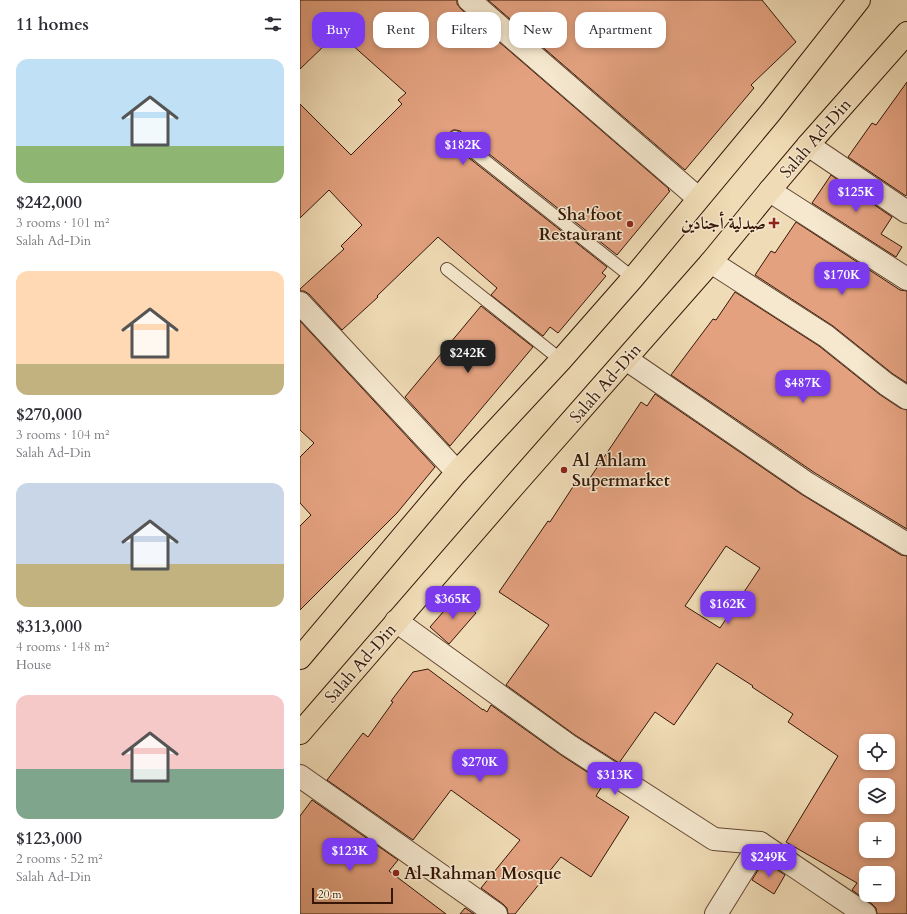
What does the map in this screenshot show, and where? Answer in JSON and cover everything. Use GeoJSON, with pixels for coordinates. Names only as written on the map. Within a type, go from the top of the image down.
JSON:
{"type":"FeatureCollection","features":[{"type":"Feature","properties":{"kind":"highway"},"geometry":{"type":"LineString","coordinates":[[300,658],[457,472],[561,360],[633,278],[770,113],[859,0]]}},
{"type":"Feature","properties":{"kind":"highway","name":"Salah Ad-Din"},"geometry":{"type":"LineString","coordinates":[[300,732],[711,262],[808,145],[907,33]]}},
{"type":"Feature","properties":{"kind":"street"},"geometry":{"type":"LineString","coordinates":[[469,0],[698,198]]}},
{"type":"Feature","properties":{"kind":"street"},"geometry":{"type":"LineString","coordinates":[[808,145],[907,212]]}},
{"type":"Feature","properties":{"kind":"street"},"geometry":{"type":"LineString","coordinates":[[770,190],[907,279]]}},
{"type":"Feature","properties":{"kind":"street"},"geometry":{"type":"LineString","coordinates":[[711,262],[826,336],[880,379],[907,398]]}},
{"type":"Feature","properties":{"kind":"street"},"geometry":{"type":"LineString","coordinates":[[300,303],[457,472]]}},
{"type":"Feature","properties":{"kind":"street"},"geometry":{"type":"LineString","coordinates":[[626,359],[808,484],[907,544]]}},
{"type":"Feature","properties":{"kind":"street"},"geometry":{"type":"LineString","coordinates":[[396,621],[568,745],[714,839],[760,843],[865,914]]}},
{"type":"Feature","properties":{"kind":"street"},"geometry":{"type":"LineString","coordinates":[[300,776],[496,914]]}},
{"type":"Feature","properties":{"kind":"street"},"geometry":{"type":"LineString","coordinates":[[716,914],[760,843]]}},
{"type":"Feature","properties":{"kind":"lane"},"geometry":{"type":"LineString","coordinates":[[454,136],[633,278]]}},
{"type":"Feature","properties":{"kind":"lane"},"geometry":{"type":"LineString","coordinates":[[447,269],[561,360]]}},
{"type":"Feature","properties":{"kind":"building"},"geometry":{"type":"Polygon","coordinates":[[[300,0],[457,0],[457,4],[464,12],[437,12],[437,48],[501,48],[501,44],[670,191],[617,255],[460,131],[453,130],[448,136],[450,143],[607,267],[602,273],[606,276],[558,333],[550,327],[543,336],[491,295],[497,288],[438,237],[377,296],[378,297],[342,330],[309,294],[304,291],[300,291],[300,289],[344,249],[341,246],[362,225],[329,190],[300,218],[300,104],[351,155],[402,104],[398,100],[406,93],[356,48],[365,48],[365,12],[312,12],[312,48],[322,48],[300,69],[300,0]]]}},
{"type":"Feature","properties":{"kind":"building"},"geometry":{"type":"Polygon","coordinates":[[[488,0],[762,0],[796,42],[751,85],[754,88],[685,170],[544,48],[567,48],[567,12],[509,12],[509,18],[488,0]]]}},
{"type":"Feature","properties":{"kind":"building"},"geometry":{"type":"Polygon","coordinates":[[[907,82],[906,196],[848,157],[872,123],[876,125],[907,82]]]}},
{"type":"Feature","properties":{"kind":"building"},"geometry":{"type":"Polygon","coordinates":[[[831,175],[892,217],[881,234],[902,247],[896,257],[812,203],[831,175]]]}},
{"type":"Feature","properties":{"kind":"building"},"geometry":{"type":"Polygon","coordinates":[[[796,222],[900,290],[907,291],[907,383],[893,374],[833,326],[755,275],[771,251],[775,253],[796,222]]]}},
{"type":"Feature","properties":{"kind":"building"},"geometry":{"type":"Polygon","coordinates":[[[735,292],[819,346],[879,394],[900,408],[907,410],[907,529],[815,473],[671,375],[713,319],[716,320],[735,292]]]}},
{"type":"Feature","properties":{"kind":"building"},"geometry":{"type":"Polygon","coordinates":[[[481,306],[533,347],[450,446],[405,397],[481,306]]]}},
{"type":"Feature","properties":{"kind":"building"},"geometry":{"type":"Polygon","coordinates":[[[300,321],[435,467],[397,513],[300,610],[300,526],[311,515],[300,503],[300,457],[314,443],[300,430],[300,321]]]}},
{"type":"Feature","properties":{"kind":"building"},"geometry":{"type":"Polygon","coordinates":[[[655,394],[801,494],[901,555],[907,556],[907,914],[877,914],[876,908],[869,902],[895,902],[895,866],[859,866],[859,895],[852,890],[857,883],[786,842],[838,756],[788,722],[793,714],[717,663],[674,725],[655,712],[619,763],[575,735],[506,685],[549,625],[499,592],[548,521],[550,522],[578,479],[586,484],[641,402],[647,406],[655,394]],[[726,546],[685,606],[720,628],[760,568],[726,546]]]}},
{"type":"Feature","properties":{"kind":"building"},"geometry":{"type":"Polygon","coordinates":[[[457,596],[476,613],[449,644],[430,627],[457,596]]]}},
{"type":"Feature","properties":{"kind":"building"},"geometry":{"type":"Polygon","coordinates":[[[428,669],[483,710],[487,712],[491,705],[561,755],[604,783],[596,796],[629,817],[591,877],[561,857],[515,914],[508,914],[507,908],[503,904],[481,888],[520,840],[451,790],[413,840],[327,780],[363,733],[368,737],[393,702],[391,701],[413,672],[428,669]]]}},
{"type":"Feature","properties":{"kind":"building"},"geometry":{"type":"Polygon","coordinates":[[[312,800],[398,860],[389,871],[446,914],[300,914],[300,816],[312,800]]]}},
{"type":"Feature","properties":{"kind":"building"},"geometry":{"type":"Polygon","coordinates":[[[769,864],[785,875],[774,894],[752,880],[761,865],[769,864]]]}},
{"type":"Feature","properties":{"kind":"building"},"geometry":{"type":"Polygon","coordinates":[[[465,908],[474,914],[460,914],[465,908]]]}},
{"type":"Feature","properties":{"kind":"place","name":"صيدلية أجنادين"},"geometry":{"type":"Point","coordinates":[774,223]}},
{"type":"Feature","properties":{"kind":"place","name":"Sha'foot Restaurant"},"geometry":{"type":"Point","coordinates":[630,224]}},
{"type":"Feature","properties":{"kind":"place","name":"Al Ahlam Supermarket"},"geometry":{"type":"Point","coordinates":[564,470]}},
{"type":"Feature","properties":{"kind":"place","name":"Al-Rahman Mosque"},"geometry":{"type":"Point","coordinates":[396,873]}}]}
